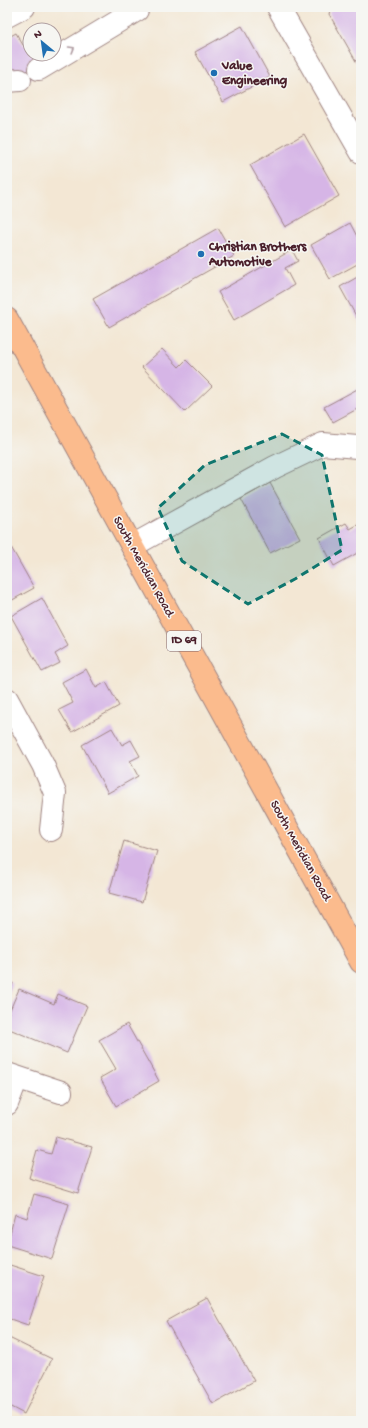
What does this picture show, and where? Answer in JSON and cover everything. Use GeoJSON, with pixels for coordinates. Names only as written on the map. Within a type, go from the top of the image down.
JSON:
{"type":"FeatureCollection","features":[{"type":"Feature","properties":{"kind":"main road","name":"South Meridian Road"},"geometry":{"type":"LineString","coordinates":[[7,319],[132,546],[355,939],[361,962]]}},
{"type":"Feature","properties":{"kind":"street"},"geometry":{"type":"LineString","coordinates":[[7,16],[24,7]]}},
{"type":"Feature","properties":{"kind":"street"},"geometry":{"type":"LineString","coordinates":[[278,7],[361,152]]}},
{"type":"Feature","properties":{"kind":"street"},"geometry":{"type":"LineString","coordinates":[[39,69],[137,10]]}},
{"type":"Feature","properties":{"kind":"street"},"geometry":{"type":"LineString","coordinates":[[132,546],[275,467],[323,444],[357,447]]}},
{"type":"Feature","properties":{"kind":"street"},"geometry":{"type":"LineString","coordinates":[[7,699],[43,765],[55,793],[51,830]]}},
{"type":"Feature","properties":{"kind":"street"},"geometry":{"type":"LineString","coordinates":[[7,1104],[12,1076],[61,1092]]}},
{"type":"Feature","properties":{"kind":"highlighted area"},"geometry":{"type":"Polygon","coordinates":[[[282,434],[322,455],[342,550],[295,579],[248,604],[182,561],[158,508],[205,465],[282,434]]]}},
{"type":"Feature","properties":{"kind":"building"},"geometry":{"type":"Polygon","coordinates":[[[331,7],[361,7],[361,70],[329,14],[331,7]]]}},
{"type":"Feature","properties":{"kind":"building"},"geometry":{"type":"Polygon","coordinates":[[[242,26],[270,77],[223,102],[195,52],[242,26]]]}},
{"type":"Feature","properties":{"kind":"building"},"geometry":{"type":"Polygon","coordinates":[[[16,33],[22,43],[22,62],[44,62],[41,72],[22,84],[7,60],[7,38],[16,33]]]}},
{"type":"Feature","properties":{"kind":"building"},"geometry":{"type":"Polygon","coordinates":[[[304,134],[339,196],[285,227],[250,165],[304,134]]]}},
{"type":"Feature","properties":{"kind":"building"},"geometry":{"type":"Polygon","coordinates":[[[350,223],[361,244],[361,262],[330,279],[311,245],[350,223]]]}},
{"type":"Feature","properties":{"kind":"building"},"geometry":{"type":"Polygon","coordinates":[[[218,228],[234,256],[109,327],[93,299],[218,228]]]}},
{"type":"Feature","properties":{"kind":"building"},"geometry":{"type":"Polygon","coordinates":[[[292,250],[298,261],[285,268],[294,285],[234,320],[218,292],[292,250]]]}},
{"type":"Feature","properties":{"kind":"building"},"geometry":{"type":"Polygon","coordinates":[[[361,275],[361,325],[340,287],[361,275]]]}},
{"type":"Feature","properties":{"kind":"building"},"geometry":{"type":"Polygon","coordinates":[[[162,349],[179,367],[186,360],[212,386],[185,412],[142,367],[162,349]]]}},
{"type":"Feature","properties":{"kind":"building"},"geometry":{"type":"Polygon","coordinates":[[[361,387],[361,407],[333,422],[324,407],[361,387]]]}},
{"type":"Feature","properties":{"kind":"building"},"geometry":{"type":"Polygon","coordinates":[[[270,483],[300,538],[270,553],[241,499],[270,483]]]}},
{"type":"Feature","properties":{"kind":"building"},"geometry":{"type":"Polygon","coordinates":[[[346,523],[350,529],[361,523],[361,551],[334,566],[319,538],[346,523]]]}},
{"type":"Feature","properties":{"kind":"building"},"geometry":{"type":"Polygon","coordinates":[[[7,540],[34,588],[7,603],[7,540]]]}},
{"type":"Feature","properties":{"kind":"building"},"geometry":{"type":"Polygon","coordinates":[[[42,598],[68,646],[55,654],[60,663],[42,672],[11,616],[42,598]]]}},
{"type":"Feature","properties":{"kind":"building"},"geometry":{"type":"Polygon","coordinates":[[[86,669],[96,688],[106,682],[119,706],[72,732],[59,710],[73,703],[62,682],[86,669]]]}},
{"type":"Feature","properties":{"kind":"building"},"geometry":{"type":"Polygon","coordinates":[[[112,728],[122,745],[131,740],[140,756],[130,761],[138,776],[108,793],[82,745],[112,728]]]}},
{"type":"Feature","properties":{"kind":"building"},"geometry":{"type":"Polygon","coordinates":[[[124,841],[157,851],[142,902],[109,893],[124,841]]]}},
{"type":"Feature","properties":{"kind":"building"},"geometry":{"type":"Polygon","coordinates":[[[7,981],[13,983],[7,999],[7,981]]]}},
{"type":"Feature","properties":{"kind":"building"},"geometry":{"type":"Polygon","coordinates":[[[19,989],[54,1004],[58,994],[87,1006],[67,1053],[7,1028],[7,1017],[19,989]]]}},
{"type":"Feature","properties":{"kind":"building"},"geometry":{"type":"Polygon","coordinates":[[[127,1024],[159,1081],[116,1106],[100,1078],[116,1069],[99,1040],[127,1024]]]}},
{"type":"Feature","properties":{"kind":"building"},"geometry":{"type":"Polygon","coordinates":[[[56,1137],[92,1147],[78,1193],[29,1178],[37,1150],[51,1154],[56,1137]]]}},
{"type":"Feature","properties":{"kind":"building"},"geometry":{"type":"Polygon","coordinates":[[[34,1194],[69,1204],[52,1259],[7,1245],[15,1214],[27,1218],[34,1194]]]}},
{"type":"Feature","properties":{"kind":"building"},"geometry":{"type":"Polygon","coordinates":[[[7,1264],[44,1276],[28,1325],[7,1318],[7,1264]]]}},
{"type":"Feature","properties":{"kind":"building"},"geometry":{"type":"Polygon","coordinates":[[[207,1298],[254,1381],[213,1404],[166,1321],[207,1298]]]}},
{"type":"Feature","properties":{"kind":"building"},"geometry":{"type":"Polygon","coordinates":[[[7,1337],[52,1359],[24,1414],[7,1405],[7,1337]]]}},
{"type":"Feature","properties":{"kind":"place","name":"Value Engineering"},"geometry":{"type":"Point","coordinates":[214,73]}},
{"type":"Feature","properties":{"kind":"place","name":"Christian Brothers Automotive"},"geometry":{"type":"Point","coordinates":[201,254]}}]}
